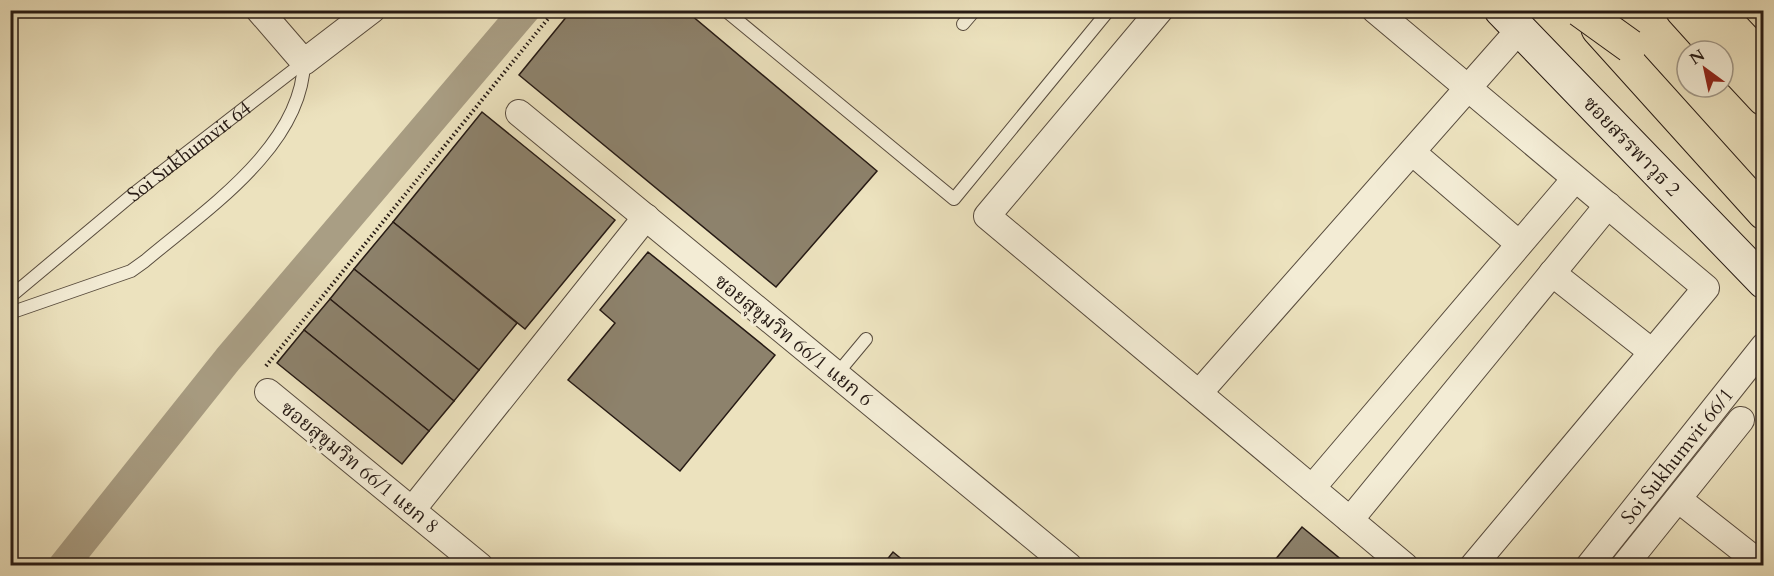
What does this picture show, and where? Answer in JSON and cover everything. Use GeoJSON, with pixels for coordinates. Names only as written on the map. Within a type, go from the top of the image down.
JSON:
{"type":"FeatureCollection","features":[{"type":"Feature","properties":{"kind":"highway"},"geometry":{"type":"LineString","coordinates":[[1581,10],[1630,46]]}},
{"type":"Feature","properties":{"kind":"highway"},"geometry":{"type":"LineString","coordinates":[[1581,10],[1764,213]]}},
{"type":"Feature","properties":{"kind":"highway"},"geometry":{"type":"LineString","coordinates":[[1599,10],[1764,191]]}},
{"type":"Feature","properties":{"kind":"highway"},"geometry":{"type":"LineString","coordinates":[[1682,10],[1708,39]]}},
{"type":"Feature","properties":{"kind":"highway"},"geometry":{"type":"LineString","coordinates":[[1716,10],[1764,61]]}},
{"type":"Feature","properties":{"kind":"highway"},"geometry":{"type":"LineString","coordinates":[[1735,68],[1764,99]]}},
{"type":"Feature","properties":{"kind":"street"},"geometry":{"type":"LineString","coordinates":[[259,10],[304,62]]}},
{"type":"Feature","properties":{"kind":"street","name":"Soi Sukhumvit 64"},"geometry":{"type":"LineString","coordinates":[[304,62],[372,10]]}},
{"type":"Feature","properties":{"kind":"street"},"geometry":{"type":"LineString","coordinates":[[1160,10],[987,216],[1406,566]]}},
{"type":"Feature","properties":{"kind":"street"},"geometry":{"type":"LineString","coordinates":[[1375,10],[1706,288],[1473,566]]}},
{"type":"Feature","properties":{"kind":"street"},"geometry":{"type":"LineString","coordinates":[[1199,393],[1468,88],[1510,20]]}},
{"type":"Feature","properties":{"kind":"street","name":"ซอยสรรพาวุธ 2"},"geometry":{"type":"LineString","coordinates":[[1510,20],[1764,282]]}},
{"type":"Feature","properties":{"kind":"street","name":"ซอยสุขุมวิท 66/1 แยก 6"},"geometry":{"type":"LineString","coordinates":[[519,113],[1069,566]]}},
{"type":"Feature","properties":{"kind":"street"},"geometry":{"type":"LineString","coordinates":[[1412,152],[1519,244]]}},
{"type":"Feature","properties":{"kind":"street"},"geometry":{"type":"LineString","coordinates":[[1312,488],[1575,179]]}},
{"type":"Feature","properties":{"kind":"street"},"geometry":{"type":"LineString","coordinates":[[1350,520],[1608,205]]}},
{"type":"Feature","properties":{"kind":"street"},"geometry":{"type":"LineString","coordinates":[[412,510],[645,217]]}},
{"type":"Feature","properties":{"kind":"street"},"geometry":{"type":"LineString","coordinates":[[1552,273],[1652,352]]}},
{"type":"Feature","properties":{"kind":"street","name":"Soi Sukhumvit 66/1"},"geometry":{"type":"LineString","coordinates":[[1589,566],[1764,346]]}},
{"type":"Feature","properties":{"kind":"street","name":"ซอยสุขุมวิท 66/1 แยก 8"},"geometry":{"type":"LineString","coordinates":[[268,392],[480,566]]}},
{"type":"Feature","properties":{"kind":"street"},"geometry":{"type":"LineString","coordinates":[[1624,566],[1741,420]]}},
{"type":"Feature","properties":{"kind":"street"},"geometry":{"type":"LineString","coordinates":[[1678,499],[1763,566]]}},
{"type":"Feature","properties":{"kind":"lane"},"geometry":{"type":"LineString","coordinates":[[725,10],[954,199],[1109,10]]}},
{"type":"Feature","properties":{"kind":"lane"},"geometry":{"type":"LineString","coordinates":[[963,24],[975,10]]}},
{"type":"Feature","properties":{"kind":"lane","name":"Soi Sukhumvit 64"},"geometry":{"type":"LineString","coordinates":[[10,297],[132,195],[304,62]]}},
{"type":"Feature","properties":{"kind":"lane"},"geometry":{"type":"LineString","coordinates":[[10,313],[131,271],[146,261],[254,168],[276,141],[302,85],[304,62]]}},
{"type":"Feature","properties":{"kind":"lane"},"geometry":{"type":"LineString","coordinates":[[836,375],[866,339]]}},
{"type":"Feature","properties":{"kind":"path"},"geometry":{"type":"LineString","coordinates":[[268,392],[253,381],[555,10]]}},
{"type":"Feature","properties":{"kind":"building"},"geometry":{"type":"Polygon","coordinates":[[[572,10],[685,10],[877,171],[776,287],[519,75],[572,10]]]}},
{"type":"Feature","properties":{"kind":"building"},"geometry":{"type":"Polygon","coordinates":[[[482,112],[615,220],[525,329],[393,222],[482,112]]]}},
{"type":"Feature","properties":{"kind":"building"},"geometry":{"type":"Polygon","coordinates":[[[393,222],[517,323],[479,370],[354,269],[393,222]]]}},
{"type":"Feature","properties":{"kind":"building"},"geometry":{"type":"Polygon","coordinates":[[[648,252],[775,355],[680,471],[568,380],[615,323],[600,310],[648,252]]]}},
{"type":"Feature","properties":{"kind":"building"},"geometry":{"type":"Polygon","coordinates":[[[354,269],[479,370],[454,401],[330,299],[354,269]]]}},
{"type":"Feature","properties":{"kind":"building"},"geometry":{"type":"Polygon","coordinates":[[[330,299],[454,401],[429,431],[304,330],[330,299]]]}},
{"type":"Feature","properties":{"kind":"building"},"geometry":{"type":"Polygon","coordinates":[[[304,330],[429,431],[402,464],[277,363],[304,330]]]}},
{"type":"Feature","properties":{"kind":"building"},"geometry":{"type":"Polygon","coordinates":[[[1302,527],[1349,566],[1270,566],[1302,527]]]}},
{"type":"Feature","properties":{"kind":"building"},"geometry":{"type":"Polygon","coordinates":[[[893,552],[910,566],[882,566],[893,552]]]}},
{"type":"Feature","properties":{"kind":"waterway"},"geometry":{"type":"LineString","coordinates":[[63,566],[228,359],[525,10]]}}]}
